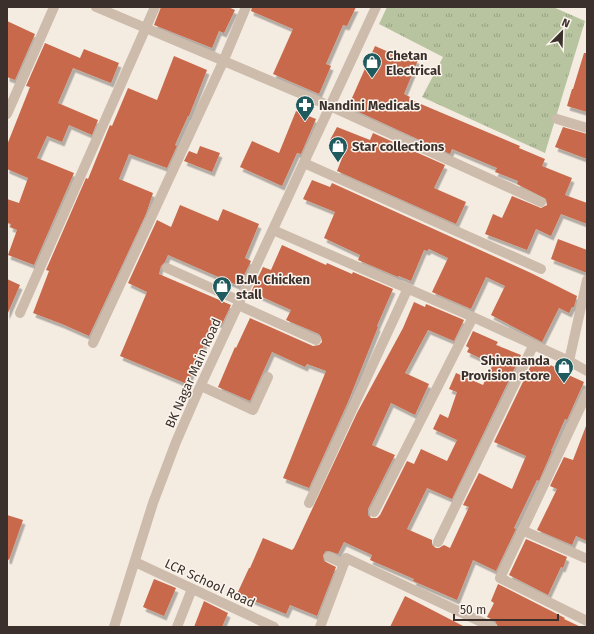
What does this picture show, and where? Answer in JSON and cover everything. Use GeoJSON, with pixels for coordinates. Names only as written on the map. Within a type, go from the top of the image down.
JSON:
{"type":"FeatureCollection","features":[{"type":"Feature","properties":{"kind":"street"},"geometry":{"type":"LineString","coordinates":[[7,114],[54,7]]}},
{"type":"Feature","properties":{"kind":"street"},"geometry":{"type":"LineString","coordinates":[[96,7],[222,62],[330,106],[541,202]]}},
{"type":"Feature","properties":{"kind":"street"},"geometry":{"type":"LineString","coordinates":[[20,313],[155,7]]}},
{"type":"Feature","properties":{"kind":"street"},"geometry":{"type":"LineString","coordinates":[[93,343],[246,7]]}},
{"type":"Feature","properties":{"kind":"street","name":"BK Nagar Main Road"},"geometry":{"type":"LineString","coordinates":[[114,627],[153,503],[176,442],[376,7]]}},
{"type":"Feature","properties":{"kind":"street"},"geometry":{"type":"LineString","coordinates":[[557,118],[587,128]]}},
{"type":"Feature","properties":{"kind":"street"},"geometry":{"type":"LineString","coordinates":[[304,163],[541,269]]}},
{"type":"Feature","properties":{"kind":"street"},"geometry":{"type":"LineString","coordinates":[[273,230],[473,317],[533,346],[569,361],[587,371]]}},
{"type":"Feature","properties":{"kind":"street"},"geometry":{"type":"LineString","coordinates":[[167,268],[316,340]]}},
{"type":"Feature","properties":{"kind":"street"},"geometry":{"type":"LineString","coordinates":[[569,361],[587,280]]}},
{"type":"Feature","properties":{"kind":"street"},"geometry":{"type":"LineString","coordinates":[[309,502],[408,288]]}},
{"type":"Feature","properties":{"kind":"street"},"geometry":{"type":"LineString","coordinates":[[374,512],[473,317]]}},
{"type":"Feature","properties":{"kind":"street"},"geometry":{"type":"LineString","coordinates":[[438,542],[533,346]]}},
{"type":"Feature","properties":{"kind":"street"},"geometry":{"type":"LineString","coordinates":[[201,386],[253,410],[268,377]]}},
{"type":"Feature","properties":{"kind":"street"},"geometry":{"type":"LineString","coordinates":[[587,393],[500,578],[587,621]]}},
{"type":"Feature","properties":{"kind":"street"},"geometry":{"type":"LineString","coordinates":[[522,530],[585,558]]}},
{"type":"Feature","properties":{"kind":"street"},"geometry":{"type":"LineString","coordinates":[[329,557],[344,564]]}},
{"type":"Feature","properties":{"kind":"street"},"geometry":{"type":"LineString","coordinates":[[320,627],[346,558],[492,627]]}},
{"type":"Feature","properties":{"kind":"street","name":"LCR School Road"},"geometry":{"type":"LineString","coordinates":[[135,562],[274,627]]}},
{"type":"Feature","properties":{"kind":"street"},"geometry":{"type":"LineString","coordinates":[[177,627],[192,589]]}},
{"type":"Feature","properties":{"kind":"green space"},"geometry":{"type":"Polygon","coordinates":[[[387,7],[553,7],[585,21],[545,153],[422,97],[443,57],[379,24],[387,7]]]}},
{"type":"Feature","properties":{"kind":"building"},"geometry":{"type":"Polygon","coordinates":[[[161,7],[228,7],[235,10],[224,33],[219,31],[212,48],[154,25],[161,7]]]}},
{"type":"Feature","properties":{"kind":"building"},"geometry":{"type":"Polygon","coordinates":[[[252,7],[356,7],[347,26],[343,25],[326,64],[331,66],[319,94],[273,74],[293,29],[251,11],[252,7]]]}},
{"type":"Feature","properties":{"kind":"building"},"geometry":{"type":"Polygon","coordinates":[[[7,21],[35,34],[15,80],[7,77],[7,21]]]}},
{"type":"Feature","properties":{"kind":"building"},"geometry":{"type":"Polygon","coordinates":[[[45,43],[80,58],[84,49],[119,63],[111,83],[73,68],[58,103],[98,120],[92,135],[69,125],[62,142],[47,136],[37,158],[74,173],[34,265],[8,255],[17,230],[10,227],[11,224],[7,223],[7,199],[19,203],[28,178],[7,169],[7,145],[30,87],[26,86],[45,43]]]}},
{"type":"Feature","properties":{"kind":"building"},"geometry":{"type":"Polygon","coordinates":[[[375,46],[400,57],[402,53],[418,60],[404,94],[410,97],[409,99],[520,146],[519,148],[545,159],[542,166],[572,178],[565,195],[587,203],[587,224],[561,214],[551,236],[536,229],[527,250],[485,234],[493,214],[502,218],[512,196],[541,208],[547,205],[546,199],[517,184],[518,181],[495,172],[497,168],[452,149],[450,154],[348,107],[375,46]]]}},
{"type":"Feature","properties":{"kind":"building"},"geometry":{"type":"Polygon","coordinates":[[[584,53],[587,53],[587,112],[567,106],[584,53]]]}},
{"type":"Feature","properties":{"kind":"building"},"geometry":{"type":"Polygon","coordinates":[[[174,56],[207,70],[189,116],[175,145],[177,146],[167,168],[129,154],[119,179],[153,193],[146,214],[89,336],[33,313],[49,271],[46,270],[86,178],[88,179],[110,125],[112,126],[128,88],[157,100],[174,56]]]}},
{"type":"Feature","properties":{"kind":"building"},"geometry":{"type":"Polygon","coordinates":[[[296,111],[316,119],[301,154],[297,153],[282,186],[240,167],[252,141],[279,153],[296,111]]]}},
{"type":"Feature","properties":{"kind":"building"},"geometry":{"type":"Polygon","coordinates":[[[337,127],[370,140],[373,133],[445,165],[434,188],[466,202],[456,224],[337,171],[346,148],[330,140],[337,127]]]}},
{"type":"Feature","properties":{"kind":"building"},"geometry":{"type":"Polygon","coordinates":[[[563,127],[587,134],[587,159],[555,147],[563,127]]]}},
{"type":"Feature","properties":{"kind":"building"},"geometry":{"type":"Polygon","coordinates":[[[200,146],[220,153],[212,172],[184,161],[189,151],[197,154],[200,146]]]}},
{"type":"Feature","properties":{"kind":"building"},"geometry":{"type":"Polygon","coordinates":[[[312,180],[330,187],[332,183],[531,273],[577,296],[574,307],[572,307],[569,313],[559,308],[542,342],[491,315],[505,286],[486,277],[471,309],[432,292],[448,258],[429,249],[427,251],[424,250],[411,281],[358,260],[360,255],[324,238],[335,212],[303,199],[312,180]]]}},
{"type":"Feature","properties":{"kind":"building"},"geometry":{"type":"Polygon","coordinates":[[[180,205],[218,221],[223,209],[259,224],[245,258],[251,261],[239,286],[168,255],[165,262],[161,266],[159,274],[231,305],[222,324],[214,322],[187,384],[120,356],[147,292],[128,283],[157,220],[171,227],[180,205]]]}},
{"type":"Feature","properties":{"kind":"building"},"geometry":{"type":"Polygon","coordinates":[[[558,239],[587,250],[587,273],[551,259],[558,239]]]}},
{"type":"Feature","properties":{"kind":"building"},"geometry":{"type":"Polygon","coordinates":[[[282,245],[326,265],[327,263],[352,274],[353,272],[393,289],[348,402],[309,488],[283,478],[326,371],[307,364],[305,367],[272,352],[250,401],[218,387],[235,347],[236,348],[250,318],[313,346],[319,345],[322,342],[319,334],[286,320],[291,310],[251,292],[263,267],[271,270],[282,245]]]}},
{"type":"Feature","properties":{"kind":"building"},"geometry":{"type":"Polygon","coordinates":[[[7,279],[20,285],[7,315],[7,279]]]}},
{"type":"Feature","properties":{"kind":"building"},"geometry":{"type":"Polygon","coordinates":[[[414,302],[425,307],[426,304],[464,320],[454,341],[428,330],[405,373],[429,384],[415,415],[391,403],[372,445],[395,455],[368,509],[368,515],[371,518],[377,518],[380,515],[407,461],[414,464],[421,449],[447,461],[457,440],[433,429],[440,414],[448,418],[457,392],[449,389],[456,373],[483,385],[493,364],[467,352],[469,348],[466,346],[473,331],[498,342],[496,345],[521,355],[452,499],[427,488],[407,529],[432,540],[432,545],[436,548],[444,545],[450,548],[469,507],[463,505],[479,473],[512,489],[526,456],[494,442],[533,361],[539,363],[540,360],[584,382],[567,420],[565,419],[539,481],[537,480],[514,528],[516,529],[496,571],[473,560],[457,600],[370,560],[372,555],[344,542],[338,554],[326,551],[323,555],[324,561],[336,567],[317,616],[290,605],[286,614],[237,594],[263,538],[292,550],[294,548],[357,413],[403,328],[414,302]]]}},
{"type":"Feature","properties":{"kind":"building"},"geometry":{"type":"Polygon","coordinates":[[[586,426],[587,541],[576,536],[572,545],[537,530],[557,489],[550,486],[564,457],[573,460],[586,426]]]}},
{"type":"Feature","properties":{"kind":"building"},"geometry":{"type":"Polygon","coordinates":[[[7,515],[23,520],[9,560],[7,559],[7,515]]]}},
{"type":"Feature","properties":{"kind":"building"},"geometry":{"type":"Polygon","coordinates":[[[526,539],[567,557],[563,568],[561,567],[548,595],[509,575],[526,539]]]}},
{"type":"Feature","properties":{"kind":"building"},"geometry":{"type":"Polygon","coordinates":[[[154,579],[176,588],[164,616],[143,607],[154,579]]]}},
{"type":"Feature","properties":{"kind":"building"},"geometry":{"type":"Polygon","coordinates":[[[498,584],[581,627],[498,627],[495,621],[487,617],[494,603],[491,601],[498,584]]]}},
{"type":"Feature","properties":{"kind":"building"},"geometry":{"type":"Polygon","coordinates":[[[405,596],[465,627],[390,627],[405,596]]]}},
{"type":"Feature","properties":{"kind":"building"},"geometry":{"type":"Polygon","coordinates":[[[204,601],[228,613],[222,627],[194,627],[204,601]]]}},
{"type":"Feature","properties":{"kind":"place","name":"Chetan Electrical"},"geometry":{"type":"Point","coordinates":[372,79]}},
{"type":"Feature","properties":{"kind":"place","name":"Nandini Medicals"},"geometry":{"type":"Point","coordinates":[305,122]}},
{"type":"Feature","properties":{"kind":"place","name":"Star collections"},"geometry":{"type":"Point","coordinates":[338,163]}},
{"type":"Feature","properties":{"kind":"place","name":"B.M. Chicken stall"},"geometry":{"type":"Point","coordinates":[222,303]}},
{"type":"Feature","properties":{"kind":"place","name":"Shivananda Provision store"},"geometry":{"type":"Point","coordinates":[564,384]}}]}
